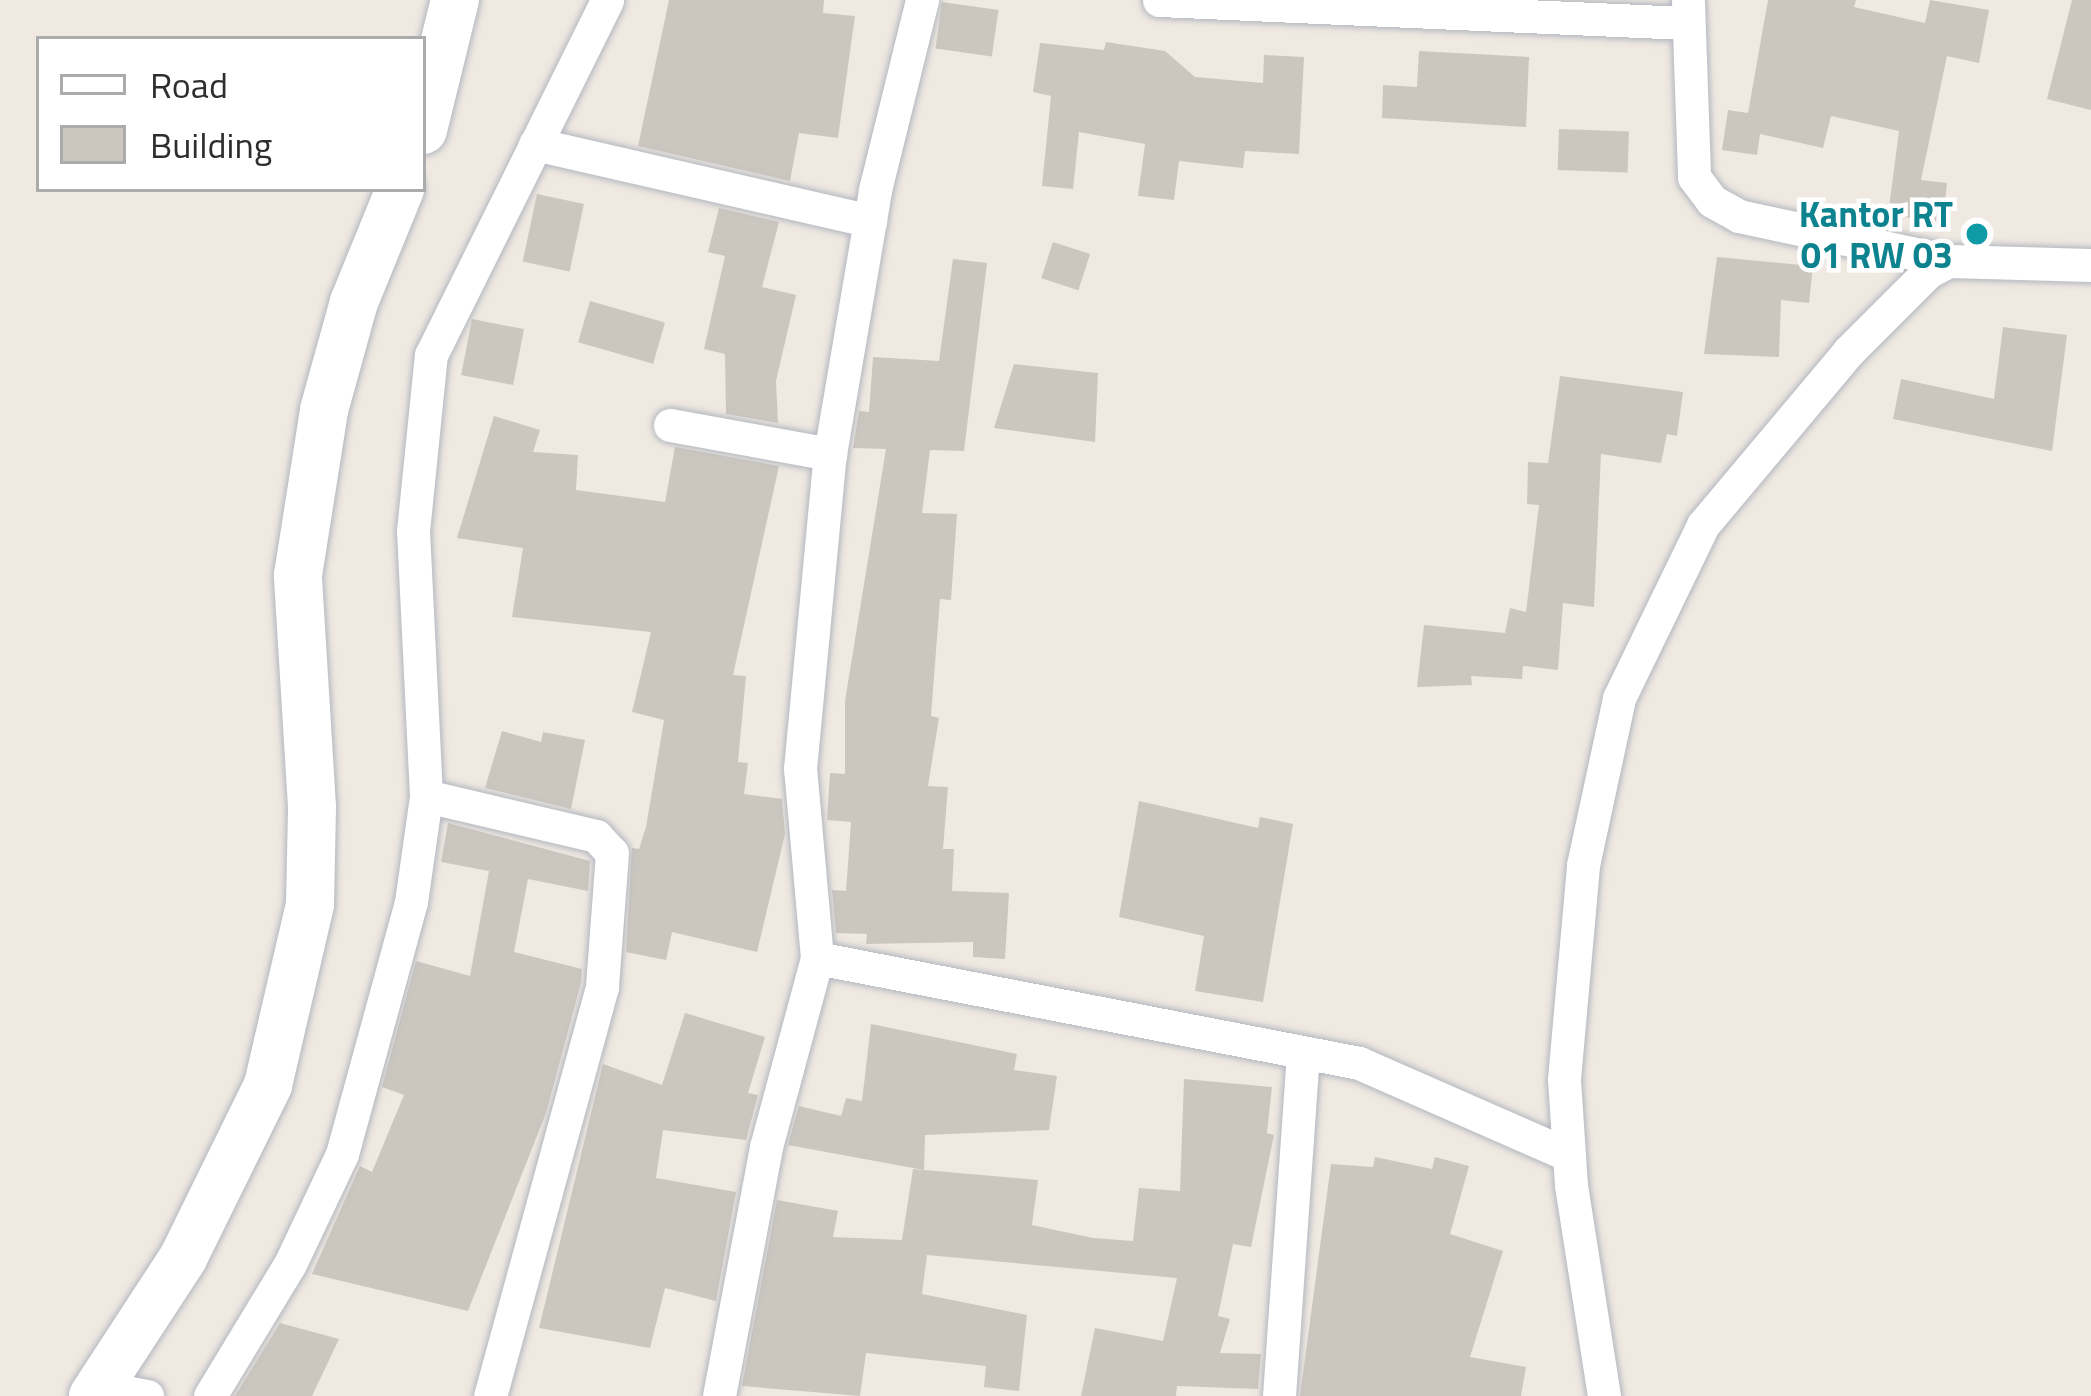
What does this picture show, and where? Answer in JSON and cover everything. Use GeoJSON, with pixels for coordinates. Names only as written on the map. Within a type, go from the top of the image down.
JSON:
{"type":"FeatureCollection","features":[{"type":"Feature","properties":{"kind":"main road"},"geometry":{"type":"LineString","coordinates":[[426,118],[455,0]]}},
{"type":"Feature","properties":{"kind":"main road"},"geometry":{"type":"LineString","coordinates":[[113,1393],[268,1084],[310,904],[313,807],[298,575],[324,410],[399,192]]}},
{"type":"Feature","properties":{"kind":"street"},"geometry":{"type":"LineString","coordinates":[[210,1396],[290,1264],[342,1154],[411,902],[426,796],[413,531],[422,406],[452,302],[607,0]]}},
{"type":"Feature","properties":{"kind":"street"},"geometry":{"type":"LineString","coordinates":[[719,1396],[766,1147],[818,958],[800,769],[830,454],[870,221],[922,0]]}},
{"type":"Feature","properties":{"kind":"street"},"geometry":{"type":"LineString","coordinates":[[1159,0],[1687,11],[1694,177],[1712,201],[1738,216],[1949,262],[2091,265]]}},
{"type":"Feature","properties":{"kind":"street"},"geometry":{"type":"LineString","coordinates":[[535,144],[870,221]]}},
{"type":"Feature","properties":{"kind":"street"},"geometry":{"type":"LineString","coordinates":[[1604,1396],[1569,1155],[1564,1078],[1583,865],[1619,698],[1703,525],[1848,352],[1949,262]]}},
{"type":"Feature","properties":{"kind":"street"},"geometry":{"type":"LineString","coordinates":[[670,425],[830,454]]}},
{"type":"Feature","properties":{"kind":"street"},"geometry":{"type":"LineString","coordinates":[[426,796],[596,836],[612,853],[602,987],[490,1396]]}},
{"type":"Feature","properties":{"kind":"street"},"geometry":{"type":"LineString","coordinates":[[818,958],[1359,1063],[1569,1155]]}},
{"type":"Feature","properties":{"kind":"street"},"geometry":{"type":"LineString","coordinates":[[1279,1396],[1303,1054]]}},
{"type":"Feature","properties":{"kind":"building"},"geometry":{"type":"Polygon","coordinates":[[[669,0],[824,0],[823,13],[855,16],[838,138],[799,133],[790,181],[638,146],[669,0]]]}},
{"type":"Feature","properties":{"kind":"building"},"geometry":{"type":"Polygon","coordinates":[[[1768,0],[1856,0],[1854,7],[1925,23],[1930,0],[1989,10],[1979,63],[1947,56],[1921,180],[1947,183],[1943,222],[1888,215],[1899,131],[1831,116],[1823,148],[1760,134],[1757,155],[1722,150],[1728,110],[1748,113],[1768,0]]]}},
{"type":"Feature","properties":{"kind":"building"},"geometry":{"type":"Polygon","coordinates":[[[2072,0],[2091,0],[2091,110],[2047,99],[2072,0]]]}},
{"type":"Feature","properties":{"kind":"building"},"geometry":{"type":"Polygon","coordinates":[[[942,2],[998,10],[992,56],[935,49],[942,2]]]}},
{"type":"Feature","properties":{"kind":"building"},"geometry":{"type":"Polygon","coordinates":[[[1106,42],[1165,51],[1195,77],[1263,83],[1264,55],[1304,57],[1299,154],[1245,151],[1243,168],[1179,161],[1174,200],[1138,196],[1145,144],[1079,132],[1073,189],[1042,186],[1051,96],[1033,92],[1040,43],[1104,50],[1106,42]]]}},
{"type":"Feature","properties":{"kind":"building"},"geometry":{"type":"Polygon","coordinates":[[[1419,51],[1529,57],[1526,127],[1382,118],[1383,85],[1417,87],[1419,51]]]}},
{"type":"Feature","properties":{"kind":"building"},"geometry":{"type":"Polygon","coordinates":[[[1559,129],[1629,131],[1628,172],[1558,170],[1559,129]]]}},
{"type":"Feature","properties":{"kind":"building"},"geometry":{"type":"Polygon","coordinates":[[[537,194],[584,204],[570,271],[523,261],[537,194]]]}},
{"type":"Feature","properties":{"kind":"building"},"geometry":{"type":"Polygon","coordinates":[[[719,208],[779,222],[762,287],[796,295],[776,381],[778,423],[726,414],[725,354],[704,349],[725,256],[708,252],[719,208]]]}},
{"type":"Feature","properties":{"kind":"building"},"geometry":{"type":"Polygon","coordinates":[[[1053,242],[1090,254],[1078,290],[1041,278],[1053,242]]]}},
{"type":"Feature","properties":{"kind":"building"},"geometry":{"type":"Polygon","coordinates":[[[1717,257],[1813,266],[1809,303],[1781,300],[1779,357],[1704,354],[1717,257]]]}},
{"type":"Feature","properties":{"kind":"building"},"geometry":{"type":"Polygon","coordinates":[[[953,259],[987,263],[964,451],[930,450],[922,513],[957,514],[951,600],[940,599],[931,716],[939,718],[928,786],[948,787],[943,849],[954,849],[952,891],[1009,893],[1005,959],[973,957],[973,942],[866,944],[867,934],[836,933],[832,890],[846,891],[851,822],[827,820],[830,773],[845,774],[845,701],[886,449],[853,448],[859,411],[869,412],[873,357],[939,361],[953,259]]]}},
{"type":"Feature","properties":{"kind":"building"},"geometry":{"type":"Polygon","coordinates":[[[590,301],[665,322],[653,364],[578,342],[590,301]]]}},
{"type":"Feature","properties":{"kind":"building"},"geometry":{"type":"Polygon","coordinates":[[[472,319],[524,329],[513,385],[461,375],[472,319]]]}},
{"type":"Feature","properties":{"kind":"building"},"geometry":{"type":"Polygon","coordinates":[[[2003,327],[2067,335],[2052,451],[1893,419],[1901,379],[1994,399],[2003,327]]]}},
{"type":"Feature","properties":{"kind":"building"},"geometry":{"type":"Polygon","coordinates":[[[1014,364],[1098,373],[1095,442],[994,428],[1014,364]]]}},
{"type":"Feature","properties":{"kind":"building"},"geometry":{"type":"Polygon","coordinates":[[[1560,376],[1683,392],[1677,436],[1667,434],[1661,463],[1601,454],[1594,607],[1563,603],[1558,670],[1523,666],[1522,679],[1471,676],[1472,685],[1417,687],[1424,625],[1505,633],[1510,608],[1526,612],[1539,505],[1527,504],[1528,462],[1548,463],[1560,376]]]}},
{"type":"Feature","properties":{"kind":"building"},"geometry":{"type":"Polygon","coordinates":[[[494,416],[540,430],[533,452],[578,455],[576,490],[665,502],[675,447],[779,466],[733,675],[746,676],[738,762],[748,763],[744,794],[782,799],[785,834],[757,952],[672,932],[666,960],[626,952],[632,848],[639,849],[646,827],[664,720],[632,712],[651,632],[512,617],[523,548],[457,538],[494,416]]]}},
{"type":"Feature","properties":{"kind":"building"},"geometry":{"type":"Polygon","coordinates":[[[502,731],[541,742],[543,732],[585,740],[571,809],[485,788],[502,731]]]}},
{"type":"Feature","properties":{"kind":"building"},"geometry":{"type":"Polygon","coordinates":[[[1139,801],[1258,828],[1260,817],[1293,824],[1263,1002],[1195,991],[1204,936],[1119,917],[1139,801]]]}},
{"type":"Feature","properties":{"kind":"building"},"geometry":{"type":"Polygon","coordinates":[[[448,823],[590,861],[588,891],[528,879],[514,952],[582,969],[581,983],[546,1113],[468,1311],[312,1274],[360,1166],[372,1172],[404,1095],[382,1087],[416,961],[470,976],[489,871],[441,862],[448,823]]]}},
{"type":"Feature","properties":{"kind":"building"},"geometry":{"type":"Polygon","coordinates":[[[685,1013],[765,1037],[748,1093],[758,1095],[746,1140],[663,1130],[656,1178],[736,1192],[716,1301],[665,1288],[650,1348],[539,1328],[603,1064],[662,1085],[685,1013]]]}},
{"type":"Feature","properties":{"kind":"building"},"geometry":{"type":"Polygon","coordinates":[[[871,1024],[1017,1054],[1014,1070],[1057,1076],[1049,1130],[925,1135],[924,1170],[788,1145],[799,1106],[841,1116],[846,1098],[862,1101],[871,1024]]]}},
{"type":"Feature","properties":{"kind":"building"},"geometry":{"type":"Polygon","coordinates":[[[1184,1079],[1272,1087],[1267,1133],[1274,1135],[1251,1247],[1233,1244],[1218,1316],[1230,1319],[1220,1353],[1261,1354],[1258,1389],[1177,1386],[1176,1396],[1081,1396],[1095,1328],[1163,1341],[1177,1278],[927,1255],[922,1294],[1027,1315],[1019,1391],[984,1387],[986,1366],[866,1353],[860,1396],[742,1386],[777,1200],[838,1211],[833,1237],[902,1240],[913,1169],[1038,1180],[1032,1225],[1133,1241],[1139,1188],[1180,1191],[1184,1079]]]}},
{"type":"Feature","properties":{"kind":"building"},"geometry":{"type":"Polygon","coordinates":[[[1375,1157],[1432,1169],[1435,1157],[1469,1166],[1450,1234],[1503,1251],[1470,1357],[1526,1367],[1521,1396],[1300,1396],[1331,1164],[1373,1167],[1375,1157]]]}},
{"type":"Feature","properties":{"kind":"building"},"geometry":{"type":"Polygon","coordinates":[[[280,1323],[339,1339],[312,1396],[235,1396],[280,1323]]]}},
{"type":"Feature","properties":{"kind":"place","name":"Kantor RT 01 RW 03"},"geometry":{"type":"Point","coordinates":[1977,234]}}]}
